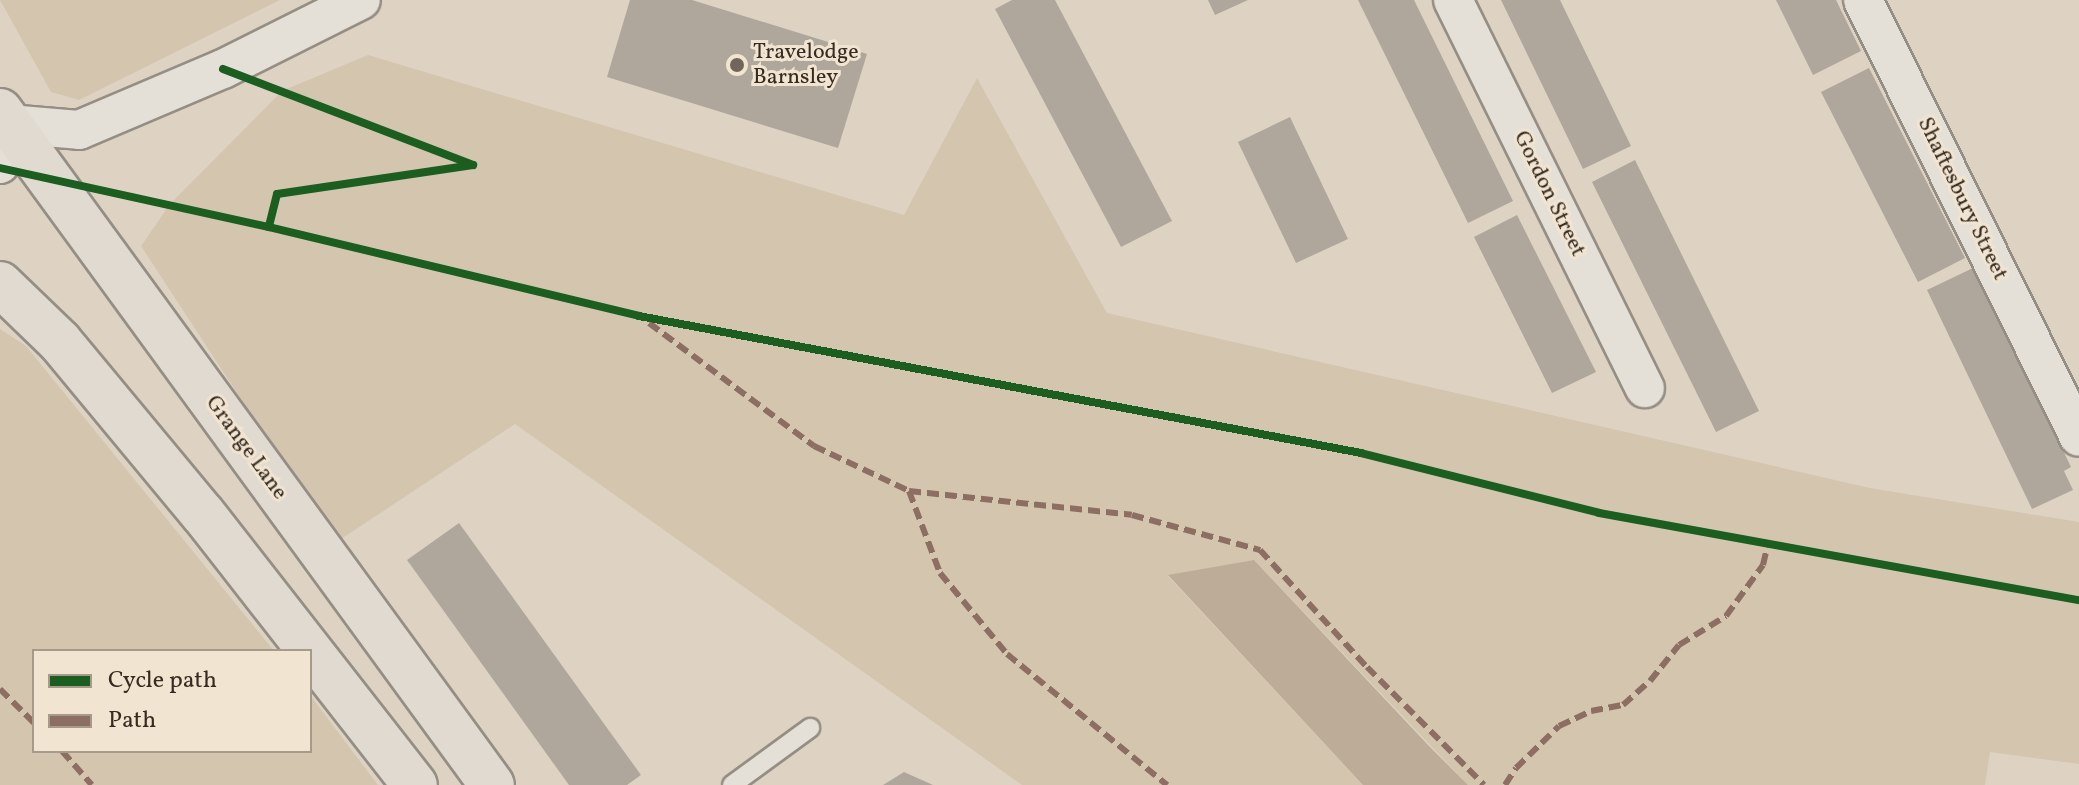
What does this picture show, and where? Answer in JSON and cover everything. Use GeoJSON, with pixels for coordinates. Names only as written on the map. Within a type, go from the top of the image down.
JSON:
{"type":"FeatureCollection","features":[{"type":"Feature","properties":{"kind":"highway","name":"Grange Lane"},"geometry":{"type":"LineString","coordinates":[[3,133],[492,785]]}},
{"type":"Feature","properties":{"kind":"highway"},"geometry":{"type":"LineString","coordinates":[[0,284],[60,342],[193,501],[309,649]]}},
{"type":"Feature","properties":{"kind":"highway"},"geometry":{"type":"LineString","coordinates":[[312,653],[415,785]]}},
{"type":"Feature","properties":{"kind":"street"},"geometry":{"type":"LineString","coordinates":[[3,133],[79,130],[223,69],[361,0]]}},
{"type":"Feature","properties":{"kind":"street","name":"Gordon Street"},"geometry":{"type":"LineString","coordinates":[[1453,0],[1645,388]]}},
{"type":"Feature","properties":{"kind":"street","name":"Shaftesbury Street"},"geometry":{"type":"LineString","coordinates":[[1863,0],[2070,394],[2079,437]]}},
{"type":"Feature","properties":{"kind":"lane"},"geometry":{"type":"LineString","coordinates":[[732,785],[810,728]]}},
{"type":"Feature","properties":{"kind":"shaded area"},"geometry":{"type":"Polygon","coordinates":[[[0,0],[280,0],[79,100],[51,92],[0,0]]]}},
{"type":"Feature","properties":{"kind":"shaded area"},"geometry":{"type":"Polygon","coordinates":[[[368,55],[904,215],[977,78],[1107,313],[1870,488],[2079,522],[2079,764],[1990,752],[1985,785],[1468,785],[1254,560],[1168,576],[1363,785],[1022,785],[515,424],[335,543],[141,246],[170,204],[282,91],[368,55]]]}},
{"type":"Feature","properties":{"kind":"shaded area"},"geometry":{"type":"Polygon","coordinates":[[[0,329],[26,346],[272,649],[32,649],[32,753],[312,753],[312,698],[378,785],[0,785],[0,329]]]}},
{"type":"Feature","properties":{"kind":"shaded area"},"geometry":{"type":"Polygon","coordinates":[[[1254,560],[1468,785],[1363,785],[1168,575],[1254,560]]]}},
{"type":"Feature","properties":{"kind":"building","name":"Travelodge Barnsley"},"geometry":{"type":"Polygon","coordinates":[[[630,0],[692,0],[867,54],[838,148],[607,77],[630,0]]]}},
{"type":"Feature","properties":{"kind":"building"},"geometry":{"type":"Polygon","coordinates":[[[1012,0],[1055,0],[1172,221],[1121,247],[995,9],[1012,0]]]}},
{"type":"Feature","properties":{"kind":"building"},"geometry":{"type":"Polygon","coordinates":[[[1208,0],[1248,0],[1215,15],[1208,0]]]}},
{"type":"Feature","properties":{"kind":"building"},"geometry":{"type":"Polygon","coordinates":[[[1358,0],[1414,0],[1513,201],[1468,223],[1358,0]]]}},
{"type":"Feature","properties":{"kind":"building"},"geometry":{"type":"Polygon","coordinates":[[[1501,0],[1560,0],[1631,146],[1583,169],[1501,0]]]}},
{"type":"Feature","properties":{"kind":"building"},"geometry":{"type":"Polygon","coordinates":[[[1776,0],[1836,0],[1861,51],[1813,75],[1776,0]]]}},
{"type":"Feature","properties":{"kind":"building"},"geometry":{"type":"Polygon","coordinates":[[[1869,68],[1965,258],[1918,282],[1821,92],[1869,68]]]}},
{"type":"Feature","properties":{"kind":"building"},"geometry":{"type":"Polygon","coordinates":[[[1290,117],[1348,239],[1296,263],[1238,142],[1290,117]]]}},
{"type":"Feature","properties":{"kind":"building"},"geometry":{"type":"Polygon","coordinates":[[[1635,160],[1759,411],[1716,432],[1592,182],[1635,160]]]}},
{"type":"Feature","properties":{"kind":"building"},"geometry":{"type":"Polygon","coordinates":[[[1517,215],[1596,372],[1552,393],[1474,237],[1517,215]]]}},
{"type":"Feature","properties":{"kind":"building"},"geometry":{"type":"Polygon","coordinates":[[[1975,267],[2071,467],[2064,471],[2073,490],[2032,509],[1927,290],[1975,267]]]}},
{"type":"Feature","properties":{"kind":"building"},"geometry":{"type":"Polygon","coordinates":[[[459,523],[641,775],[627,785],[569,785],[407,560],[459,523]]]}},
{"type":"Feature","properties":{"kind":"building"},"geometry":{"type":"Polygon","coordinates":[[[904,772],[933,785],[883,785],[904,772]]]}},
{"type":"Feature","properties":{"kind":"marked path"},"geometry":{"type":"LineString","coordinates":[[649,323],[814,446],[909,491],[1132,515],[1260,550],[1367,667],[1484,785]]}},
{"type":"Feature","properties":{"kind":"marked path"},"geometry":{"type":"LineString","coordinates":[[909,491],[940,573],[1007,654],[1167,785]]}},
{"type":"Feature","properties":{"kind":"marked path"},"geometry":{"type":"LineString","coordinates":[[1505,785],[1516,768],[1559,726],[1591,711],[1623,705],[1650,681],[1679,645],[1726,616],[1763,565],[1768,543]]}},
{"type":"Feature","properties":{"kind":"marked path"},"geometry":{"type":"LineString","coordinates":[[0,689],[32,721]]}},
{"type":"Feature","properties":{"kind":"marked path"},"geometry":{"type":"LineString","coordinates":[[64,753],[92,785]]}},
{"type":"Feature","properties":{"kind":"cycle path"},"geometry":{"type":"LineString","coordinates":[[223,69],[473,165],[277,194],[269,227]]}},
{"type":"Feature","properties":{"kind":"cycle path"},"geometry":{"type":"LineString","coordinates":[[0,168],[269,227],[639,316],[1361,453],[1599,513],[2079,600]]}},
{"type":"Feature","properties":{"kind":"place","name":"Travelodge Barnsley"},"geometry":{"type":"Point","coordinates":[737,65]}}]}
